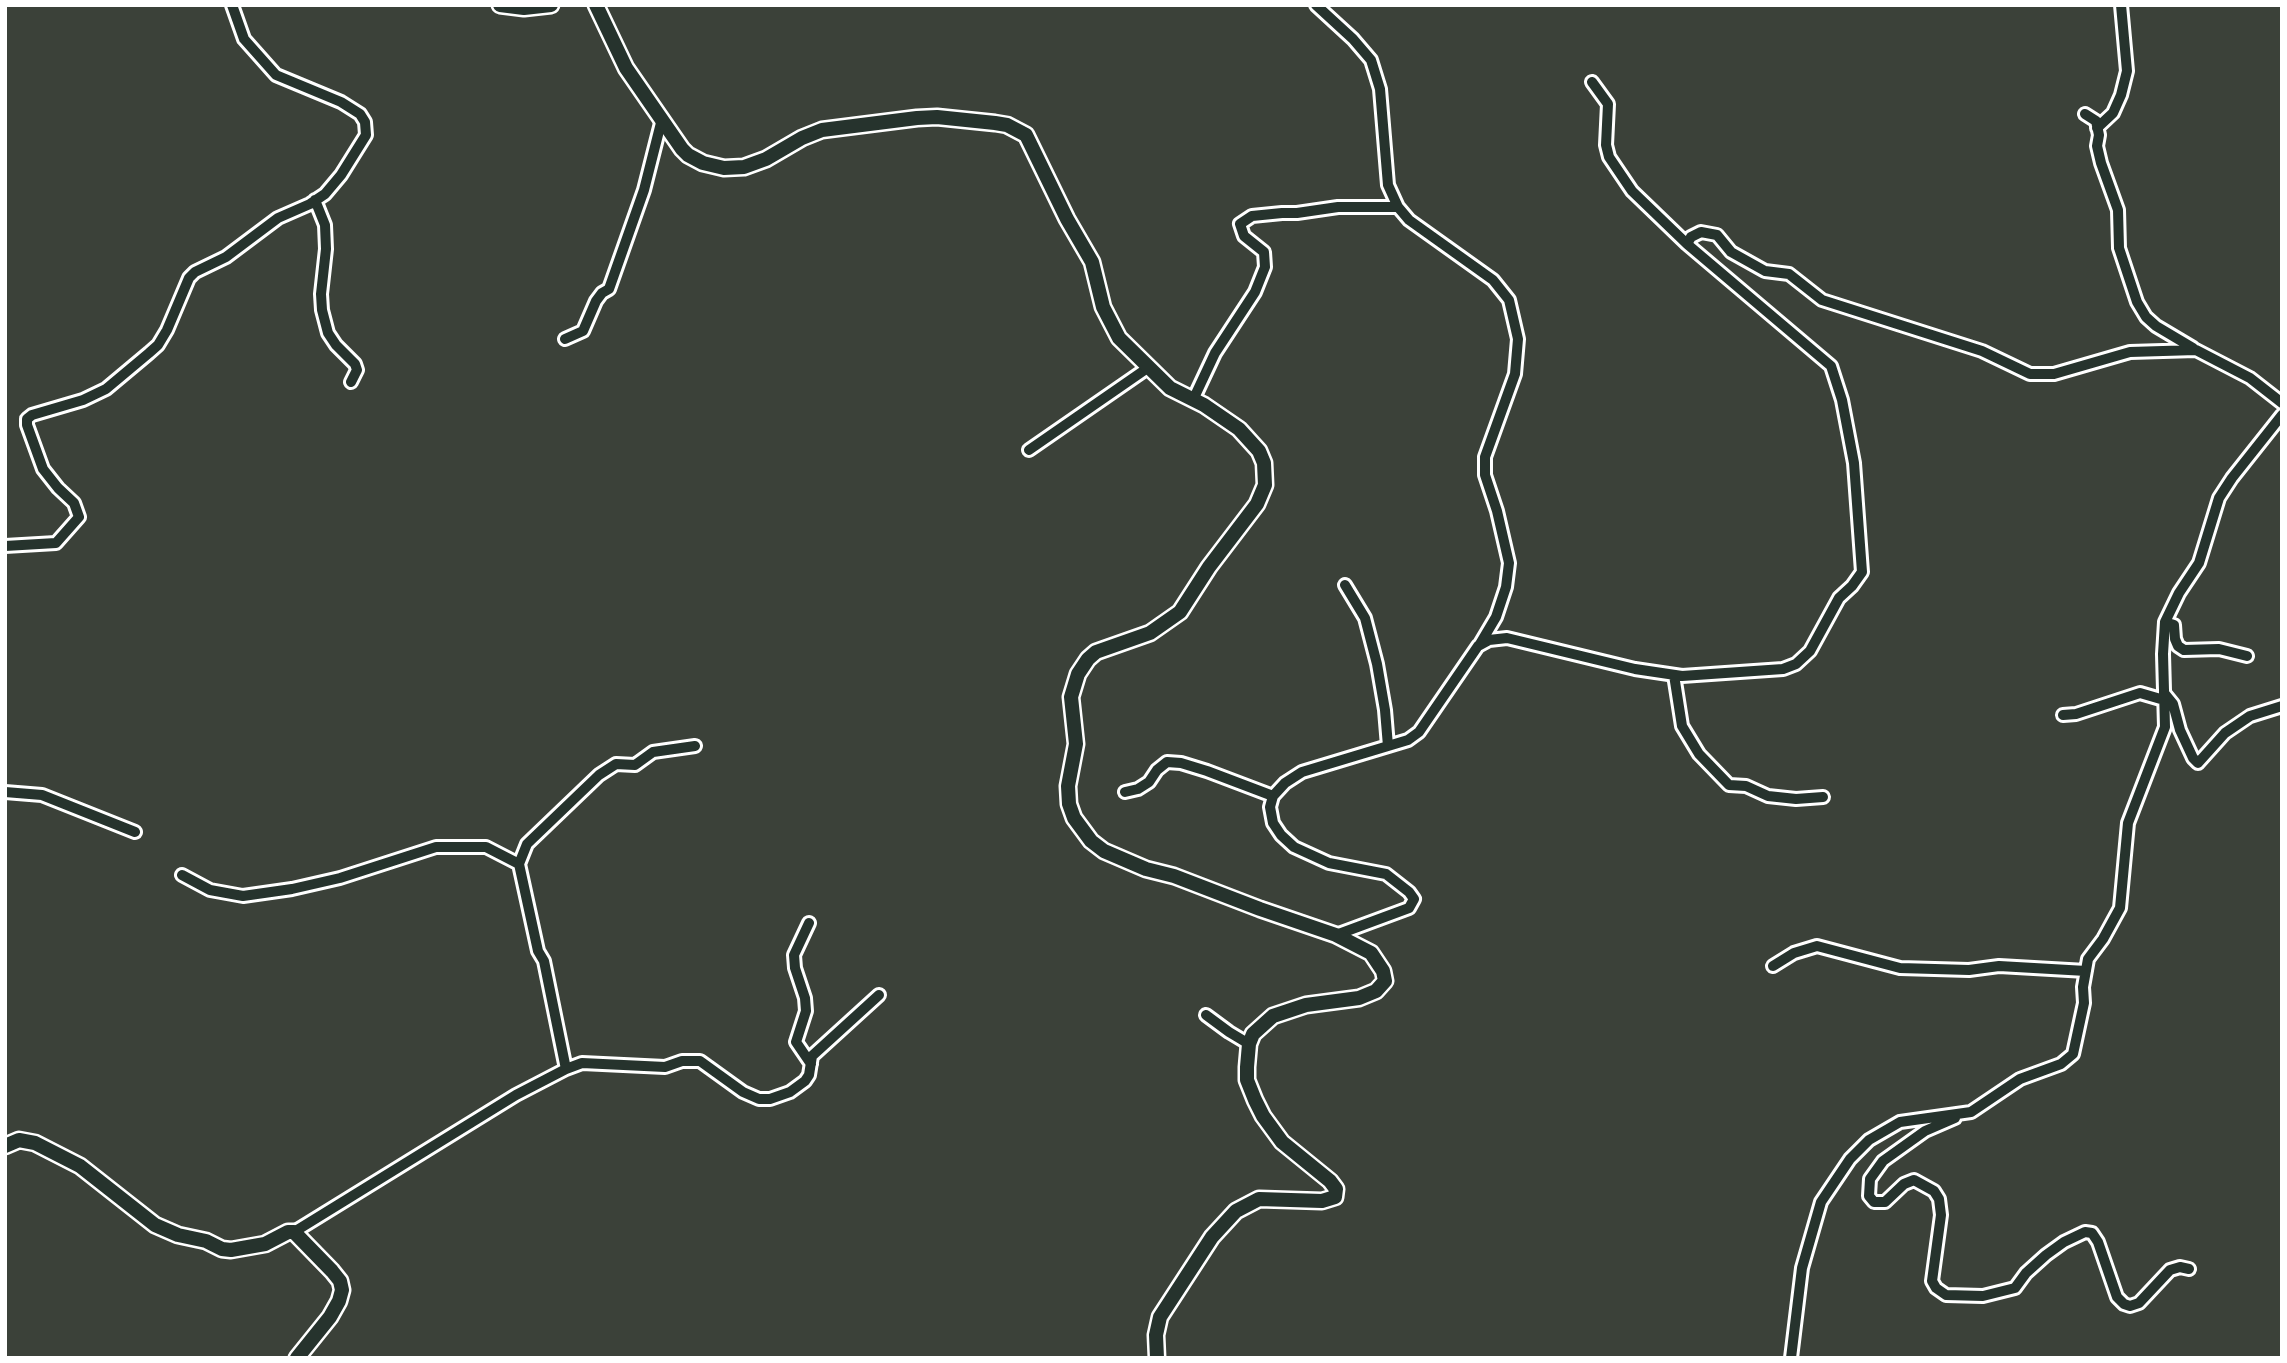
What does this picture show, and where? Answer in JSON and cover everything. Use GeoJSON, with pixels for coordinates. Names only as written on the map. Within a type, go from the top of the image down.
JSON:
{"type":"FeatureCollection","features":[{"type":"Feature","properties":{"kind":"street"},"geometry":{"type":"LineString","coordinates":[[5,546],[56,543],[79,517],[74,503],[43,469],[27,419],[32,415],[83,400],[106,389],[158,345],[189,278],[195,272],[226,257],[278,218],[325,194],[341,175],[366,135],[365,122],[360,114],[341,102],[276,75],[244,39],[232,5]]}},
{"type":"Feature","properties":{"kind":"street"},"geometry":{"type":"LineString","coordinates":[[500,5],[524,8],[551,5]]}},
{"type":"Feature","properties":{"kind":"street"},"geometry":{"type":"LineString","coordinates":[[597,5],[626,68],[688,155],[703,163],[732,169],[744,167],[766,159],[812,134],[838,127],[937,117],[995,123],[1026,135],[1067,219],[1092,262],[1103,307],[1112,327],[1127,347],[1171,388],[1231,423],[1250,441],[1264,463],[1265,485],[1256,504],[1209,567],[1180,612],[1150,633],[1096,652],[1084,664],[1073,686],[1071,697],[1076,744],[1068,786],[1069,804],[1074,818],[1091,841],[1113,855],[1336,935],[1371,953],[1383,971],[1385,981],[1376,991],[1359,998],[1306,1005],[1273,1016],[1259,1027],[1249,1044],[1247,1080],[1262,1116],[1282,1142],[1330,1181],[1336,1189],[1335,1197],[1322,1201],[1259,1199],[1236,1211],[1212,1237],[1160,1317],[1156,1335],[1157,1358]]}},
{"type":"Feature","properties":{"kind":"street"},"geometry":{"type":"LineString","coordinates":[[1316,5],[1353,39],[1371,60],[1380,89],[1388,185],[1398,207],[1409,220],[1493,281],[1508,300],[1518,339],[1515,374],[1485,457],[1485,475],[1497,511],[1509,563],[1506,587],[1496,617],[1419,732],[1408,740],[1303,772],[1285,783],[1273,796],[1270,807],[1273,823],[1294,847],[1329,863],[1386,874],[1414,899],[1409,908],[1336,935]]}},
{"type":"Feature","properties":{"kind":"street"},"geometry":{"type":"LineString","coordinates":[[2097,128],[2113,113],[2127,71],[2121,5]]}},
{"type":"Feature","properties":{"kind":"street"},"geometry":{"type":"LineString","coordinates":[[1478,646],[1489,640],[1507,638],[1635,669],[1674,675],[1783,669],[1796,664],[1810,651],[1839,598],[1862,572],[1854,463],[1842,400],[1831,366],[1687,244],[1632,191],[1609,157],[1606,145],[1608,104],[1592,82]]}},
{"type":"Feature","properties":{"kind":"street"},"geometry":{"type":"LineString","coordinates":[[2085,114],[2096,121],[2101,163],[2118,210],[2119,248],[2137,302],[2146,317],[2156,326],[2250,378],[2282,402]]}},
{"type":"Feature","properties":{"kind":"street"},"geometry":{"type":"LineString","coordinates":[[565,339],[583,331],[596,301],[601,293],[609,289],[644,190],[662,119]]}},
{"type":"Feature","properties":{"kind":"street"},"geometry":{"type":"LineString","coordinates":[[315,200],[325,225],[322,310],[328,333],[355,364],[357,370],[351,382]]}},
{"type":"Feature","properties":{"kind":"street"},"geometry":{"type":"LineString","coordinates":[[1193,400],[1222,341],[1255,292],[1265,267],[1264,253],[1244,236],[1240,224],[1252,216],[1338,207],[1398,207]]}},
{"type":"Feature","properties":{"kind":"street"},"geometry":{"type":"LineString","coordinates":[[1687,244],[1690,237],[1701,232],[1717,235],[1731,252],[1765,271],[1789,274],[1822,300],[1982,351],[2030,374],[2054,374],[2130,352],[2196,349]]}},
{"type":"Feature","properties":{"kind":"street"},"geometry":{"type":"LineString","coordinates":[[1029,450],[1149,367]]}},
{"type":"Feature","properties":{"kind":"street"},"geometry":{"type":"LineString","coordinates":[[2189,1269],[2180,1267],[2170,1270],[2139,1303],[2130,1306],[2124,1304],[2117,1297],[2098,1242],[2092,1233],[2085,1231],[2046,1255],[2026,1273],[2015,1288],[1983,1296],[1946,1295],[1936,1288],[1932,1280],[1941,1215],[1939,1199],[1934,1191],[1914,1180],[1904,1184],[1885,1202],[1874,1202],[1869,1196],[1870,1180],[1883,1161],[1925,1131],[1970,1112],[2020,1079],[2061,1065],[2073,1054],[2084,1003],[2083,987],[2088,959],[2120,908],[2128,823],[2165,727],[2165,622],[2179,593],[2199,563],[2220,498],[2232,478],[2282,415]]}},
{"type":"Feature","properties":{"kind":"street"},"geometry":{"type":"LineString","coordinates":[[1345,585],[1365,618],[1377,664],[1388,746]]}},
{"type":"Feature","properties":{"kind":"street"},"geometry":{"type":"LineString","coordinates":[[2165,622],[2174,625],[2175,639],[2178,646],[2184,650],[2220,649],[2247,656]]}},
{"type":"Feature","properties":{"kind":"street"},"geometry":{"type":"LineString","coordinates":[[1674,675],[1682,726],[1699,754],[1729,785],[1746,786],[1768,796],[1796,799],[1823,797]]}},
{"type":"Feature","properties":{"kind":"street"},"geometry":{"type":"LineString","coordinates":[[2063,715],[2089,711],[2140,693],[2164,696],[2173,704],[2180,730],[2198,763],[2225,733],[2250,716],[2282,706]]}},
{"type":"Feature","properties":{"kind":"street"},"geometry":{"type":"LineString","coordinates":[[566,1069],[544,961],[538,951],[519,864],[527,844],[599,775],[616,764],[635,765],[653,752],[695,746]]}},
{"type":"Feature","properties":{"kind":"street"},"geometry":{"type":"LineString","coordinates":[[1125,792],[1138,789],[1149,782],[1167,762],[1207,771],[1273,796]]}},
{"type":"Feature","properties":{"kind":"street"},"geometry":{"type":"LineString","coordinates":[[5,792],[43,795],[135,832]]}},
{"type":"Feature","properties":{"kind":"street"},"geometry":{"type":"LineString","coordinates":[[182,875],[210,890],[243,896],[340,878],[436,847],[486,847],[519,864]]}},
{"type":"Feature","properties":{"kind":"street"},"geometry":{"type":"LineString","coordinates":[[809,923],[794,955],[806,1011],[796,1042],[811,1064]]}},
{"type":"Feature","properties":{"kind":"street"},"geometry":{"type":"LineString","coordinates":[[1773,966],[1794,953],[1817,946],[1900,968],[1969,970],[1999,966],[2086,971]]}},
{"type":"Feature","properties":{"kind":"street"},"geometry":{"type":"LineString","coordinates":[[5,1146],[19,1140],[35,1143],[80,1166],[155,1225],[231,1250],[265,1244],[288,1232],[294,1232],[516,1095],[582,1063],[665,1067],[682,1061],[700,1061],[743,1092],[759,1099],[770,1099],[790,1092],[805,1082],[813,1056],[820,1048],[879,995]]}},
{"type":"Feature","properties":{"kind":"street"},"geometry":{"type":"LineString","coordinates":[[1206,1015],[1249,1044]]}},
{"type":"Feature","properties":{"kind":"street"},"geometry":{"type":"LineString","coordinates":[[1791,1358],[1802,1268],[1822,1202],[1850,1159],[1870,1140],[1900,1122],[1970,1112]]}},
{"type":"Feature","properties":{"kind":"street"},"geometry":{"type":"LineString","coordinates":[[294,1232],[332,1271],[342,1290],[330,1317],[298,1358]]}}]}
